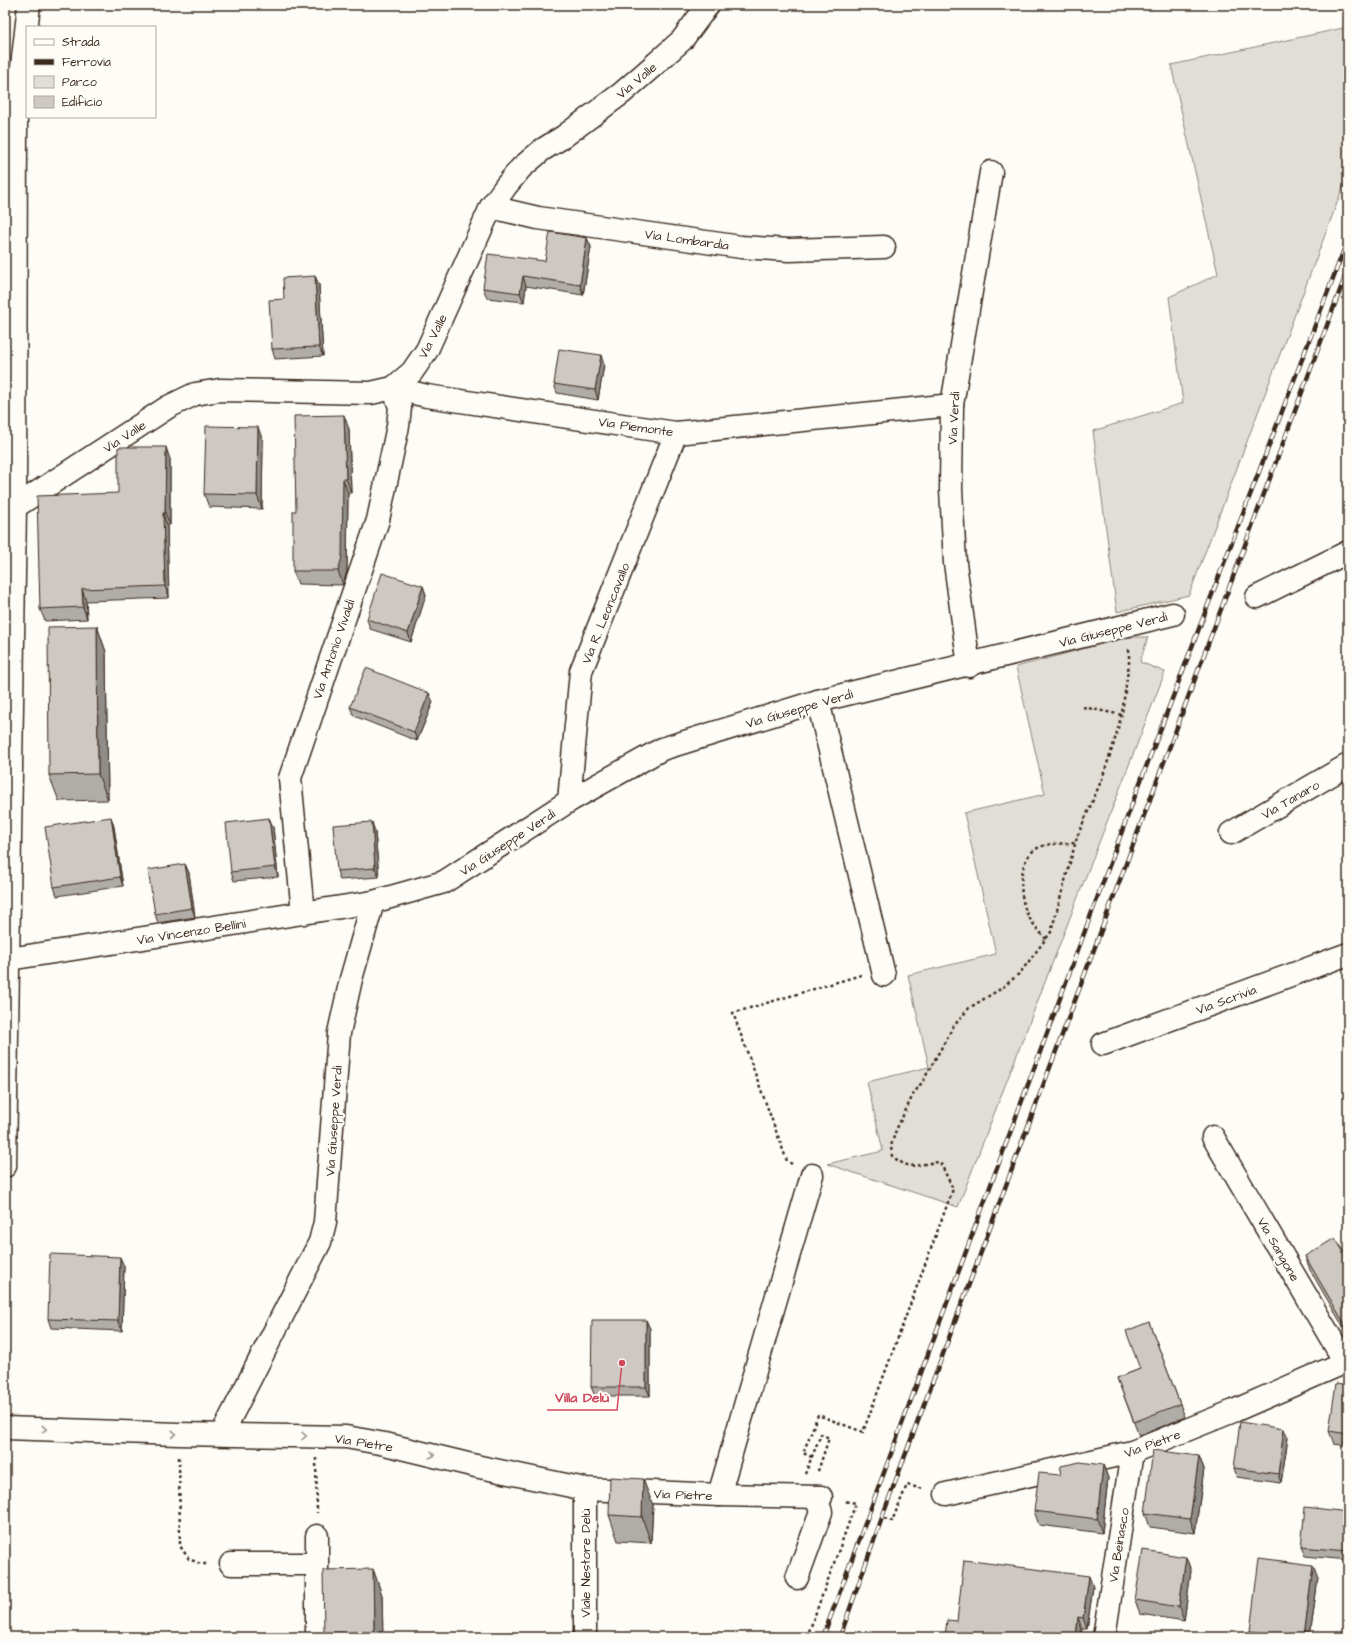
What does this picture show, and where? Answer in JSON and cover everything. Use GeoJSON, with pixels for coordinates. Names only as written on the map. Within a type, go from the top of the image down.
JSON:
{"type":"FeatureCollection","features":[{"type":"Feature","properties":{"kind":"street"},"geometry":{"type":"LineString","coordinates":[[27,26],[29,5]]}},
{"type":"Feature","properties":{"kind":"street","name":"Via Valle"},"geometry":{"type":"LineString","coordinates":[[10,508],[168,407],[195,394],[220,390],[371,393],[393,388],[412,372],[427,350],[491,207],[506,186],[521,168],[542,150],[563,137],[622,93],[648,71],[682,40],[708,5]]}},
{"type":"Feature","properties":{"kind":"street"},"geometry":{"type":"LineString","coordinates":[[5,1166],[9,959],[10,508],[16,119],[26,31]]}},
{"type":"Feature","properties":{"kind":"street","name":"Via Verdi"},"geometry":{"type":"LineString","coordinates":[[969,666],[955,563],[951,489],[952,405],[991,172]]}},
{"type":"Feature","properties":{"kind":"street","name":"Via Lombardia"},"geometry":{"type":"LineString","coordinates":[[491,207],[538,218],[741,247],[789,250],[884,247]]}},
{"type":"Feature","properties":{"kind":"street","name":"Via Piemonte"},"geometry":{"type":"LineString","coordinates":[[393,388],[427,396],[676,432],[952,405]]}},
{"type":"Feature","properties":{"kind":"street","name":"Via Antonio Vivaldi"},"geometry":{"type":"LineString","coordinates":[[303,913],[290,778],[378,520],[398,426],[400,407],[393,388]]}},
{"type":"Feature","properties":{"kind":"street","name":"Via R. Leoncavallo"},"geometry":{"type":"LineString","coordinates":[[569,801],[581,671],[676,432]]}},
{"type":"Feature","properties":{"kind":"street"},"geometry":{"type":"LineString","coordinates":[[1258,597],[1348,552]]}},
{"type":"Feature","properties":{"kind":"street","name":"Via Giuseppe Verdi"},"geometry":{"type":"LineString","coordinates":[[222,1434],[320,1242],[325,1222],[339,1033],[351,979],[373,902],[444,882],[569,801],[662,749],[818,701],[969,666],[1173,614]]}},
{"type":"Feature","properties":{"kind":"street"},"geometry":{"type":"LineString","coordinates":[[818,701],[883,972]]}},
{"type":"Feature","properties":{"kind":"street","name":"Via Tanaro"},"geometry":{"type":"LineString","coordinates":[[1231,833],[1348,765]]}},
{"type":"Feature","properties":{"kind":"street","name":"Via Vincenzo Bellini"},"geometry":{"type":"LineString","coordinates":[[9,959],[373,902]]}},
{"type":"Feature","properties":{"kind":"street","name":"Via Scrivia"},"geometry":{"type":"LineString","coordinates":[[1104,1044],[1348,954]]}},
{"type":"Feature","properties":{"kind":"street","name":"Via Sangone"},"geometry":{"type":"LineString","coordinates":[[1213,1137],[1347,1361]]}},
{"type":"Feature","properties":{"kind":"street","name":"Via Pietre"},"geometry":{"type":"LineString","coordinates":[[719,1495],[812,1174]]}},
{"type":"Feature","properties":{"kind":"street","name":"Via Pietre"},"geometry":{"type":"LineString","coordinates":[[946,1494],[1132,1452],[1236,1410],[1347,1361]]}},
{"type":"Feature","properties":{"kind":"street","name":"Via Pietre"},"geometry":{"type":"LineString","coordinates":[[5,1428],[178,1434],[346,1437],[385,1444],[480,1467],[585,1489],[719,1495],[812,1492]]}},
{"type":"Feature","properties":{"kind":"street","name":"Via Beinasco"},"geometry":{"type":"LineString","coordinates":[[1104,1637],[1132,1452]]}},
{"type":"Feature","properties":{"kind":"street","name":"Viale Nestore Delù"},"geometry":{"type":"LineString","coordinates":[[585,1489],[585,1637]]}},
{"type":"Feature","properties":{"kind":"street"},"geometry":{"type":"LineString","coordinates":[[797,1578],[821,1512],[812,1492]]}},
{"type":"Feature","properties":{"kind":"street"},"geometry":{"type":"LineString","coordinates":[[317,1536],[317,1637]]}},
{"type":"Feature","properties":{"kind":"street"},"geometry":{"type":"LineString","coordinates":[[231,1564],[316,1564]]}},
{"type":"Feature","properties":{"kind":"path"},"geometry":{"type":"LineString","coordinates":[[812,1457],[803,1453],[818,1415],[862,1432],[953,1189],[940,1162],[925,1162],[919,1166],[911,1167],[900,1163],[892,1156],[891,1146],[896,1130],[914,1093],[924,1081],[953,1026],[969,1008],[1002,988],[1020,973],[1050,932],[1075,843],[1102,778],[1122,715],[1129,663],[1129,626]]}},
{"type":"Feature","properties":{"kind":"path"},"geometry":{"type":"LineString","coordinates":[[1083,707],[1122,715]]}},
{"type":"Feature","properties":{"kind":"path"},"geometry":{"type":"LineString","coordinates":[[1046,939],[1026,911],[1020,885],[1024,863],[1035,849],[1054,844],[1075,843]]}},
{"type":"Feature","properties":{"kind":"path"},"geometry":{"type":"LineString","coordinates":[[812,1174],[787,1161],[733,1013],[883,972]]}},
{"type":"Feature","properties":{"kind":"path"},"geometry":{"type":"LineString","coordinates":[[178,1434],[180,1546],[189,1559],[201,1564],[231,1564]]}},
{"type":"Feature","properties":{"kind":"path"},"geometry":{"type":"LineString","coordinates":[[821,1434],[830,1438],[812,1492],[812,1457],[821,1434]]}},
{"type":"Feature","properties":{"kind":"path"},"geometry":{"type":"LineString","coordinates":[[316,1436],[317,1536]]}},
{"type":"Feature","properties":{"kind":"path"},"geometry":{"type":"LineString","coordinates":[[884,1518],[892,1521],[907,1485],[946,1494]]}},
{"type":"Feature","properties":{"kind":"path"},"geometry":{"type":"LineString","coordinates":[[806,1637],[856,1503],[812,1492]]}},
{"type":"Feature","properties":{"kind":"green space"},"geometry":{"type":"Polygon","coordinates":[[[1348,27],[1348,174],[1189,595],[1117,612],[1093,431],[1183,403],[1169,297],[1218,274],[1171,65],[1348,27]]]}},
{"type":"Feature","properties":{"kind":"green space"},"geometry":{"type":"Polygon","coordinates":[[[1127,637],[1148,637],[1140,662],[1165,672],[958,1207],[827,1164],[883,1151],[867,1082],[929,1067],[908,975],[996,954],[964,813],[1045,794],[1016,667],[1127,637]]]}},
{"type":"Feature","properties":{"kind":"building"},"geometry":{"type":"Polygon","coordinates":[[[550,232],[587,238],[580,285],[523,276],[520,293],[483,288],[488,254],[545,261],[550,232]]]}},
{"type":"Feature","properties":{"kind":"building"},"geometry":{"type":"Polygon","coordinates":[[[315,276],[319,347],[272,349],[269,300],[284,299],[283,278],[315,276]]]}},
{"type":"Feature","properties":{"kind":"building"},"geometry":{"type":"Polygon","coordinates":[[[559,349],[601,355],[595,390],[554,384],[559,349]]]}},
{"type":"Feature","properties":{"kind":"building"},"geometry":{"type":"Polygon","coordinates":[[[344,415],[346,479],[343,479],[342,557],[338,571],[293,571],[293,511],[296,511],[294,416],[344,415]]]}},
{"type":"Feature","properties":{"kind":"building"},"geometry":{"type":"Polygon","coordinates":[[[206,426],[258,427],[257,495],[204,494],[206,426]]]}},
{"type":"Feature","properties":{"kind":"building"},"geometry":{"type":"Polygon","coordinates":[[[118,447],[166,447],[165,513],[163,513],[165,586],[82,589],[83,607],[40,609],[37,496],[118,493],[118,447]]]}},
{"type":"Feature","properties":{"kind":"building"},"geometry":{"type":"Polygon","coordinates":[[[382,573],[423,586],[408,633],[367,619],[382,573]]]}},
{"type":"Feature","properties":{"kind":"building"},"geometry":{"type":"Polygon","coordinates":[[[97,626],[98,774],[49,775],[48,627],[97,626]]]}},
{"type":"Feature","properties":{"kind":"building"},"geometry":{"type":"Polygon","coordinates":[[[366,668],[429,693],[414,732],[350,707],[366,668]]]}},
{"type":"Feature","properties":{"kind":"building"},"geometry":{"type":"Polygon","coordinates":[[[111,817],[120,877],[54,887],[45,827],[111,817]]]}},
{"type":"Feature","properties":{"kind":"building"},"geometry":{"type":"Polygon","coordinates":[[[269,818],[275,867],[231,872],[226,823],[269,818]]]}},
{"type":"Feature","properties":{"kind":"building"},"geometry":{"type":"Polygon","coordinates":[[[372,822],[375,868],[337,871],[333,825],[372,822]]]}},
{"type":"Feature","properties":{"kind":"building"},"geometry":{"type":"Polygon","coordinates":[[[185,864],[192,908],[155,914],[148,870],[185,864]]]}},
{"type":"Feature","properties":{"kind":"building"},"geometry":{"type":"Polygon","coordinates":[[[1335,1238],[1348,1259],[1348,1328],[1305,1256],[1335,1238]]]}},
{"type":"Feature","properties":{"kind":"building"},"geometry":{"type":"Polygon","coordinates":[[[50,1254],[120,1257],[118,1321],[48,1319],[50,1254]]]}},
{"type":"Feature","properties":{"kind":"building"},"geometry":{"type":"Polygon","coordinates":[[[592,1320],[646,1320],[646,1387],[591,1387],[592,1320]]]}},
{"type":"Feature","properties":{"kind":"building"},"geometry":{"type":"Polygon","coordinates":[[[1149,1322],[1180,1404],[1134,1422],[1117,1378],[1140,1369],[1126,1331],[1149,1322]]]}},
{"type":"Feature","properties":{"kind":"building"},"geometry":{"type":"Polygon","coordinates":[[[1336,1383],[1348,1385],[1348,1434],[1329,1431],[1336,1383]]]}},
{"type":"Feature","properties":{"kind":"building"},"geometry":{"type":"Polygon","coordinates":[[[1240,1422],[1284,1429],[1278,1474],[1234,1468],[1240,1422]]]}},
{"type":"Feature","properties":{"kind":"building"},"geometry":{"type":"Polygon","coordinates":[[[1153,1450],[1199,1456],[1190,1519],[1145,1513],[1153,1450]]]}},
{"type":"Feature","properties":{"kind":"building"},"geometry":{"type":"Polygon","coordinates":[[[1080,1462],[1103,1465],[1097,1519],[1034,1511],[1039,1473],[1060,1475],[1061,1466],[1080,1462]]]}},
{"type":"Feature","properties":{"kind":"building"},"geometry":{"type":"Polygon","coordinates":[[[610,1477],[643,1479],[642,1517],[609,1515],[610,1477]]]}},
{"type":"Feature","properties":{"kind":"building"},"geometry":{"type":"Polygon","coordinates":[[[1305,1507],[1348,1512],[1348,1551],[1301,1547],[1305,1507]]]}},
{"type":"Feature","properties":{"kind":"building"},"geometry":{"type":"Polygon","coordinates":[[[1143,1550],[1186,1557],[1179,1607],[1135,1600],[1143,1550]]]}},
{"type":"Feature","properties":{"kind":"building"},"geometry":{"type":"Polygon","coordinates":[[[1259,1558],[1313,1565],[1304,1637],[1250,1631],[1259,1558]]]}},
{"type":"Feature","properties":{"kind":"building"},"geometry":{"type":"Polygon","coordinates":[[[964,1560],[1089,1576],[1083,1618],[1078,1617],[1076,1637],[945,1637],[947,1620],[957,1621],[964,1560]]]}},
{"type":"Feature","properties":{"kind":"building"},"geometry":{"type":"Polygon","coordinates":[[[373,1569],[374,1632],[324,1633],[323,1570],[373,1569]]]}},
{"type":"Feature","properties":{"kind":"railway"},"geometry":{"type":"LineString","coordinates":[[823,1637],[1138,788],[1348,239]]}},
{"type":"Feature","properties":{"kind":"railway"},"geometry":{"type":"LineString","coordinates":[[840,1637],[884,1512],[1348,269]]}},
{"type":"Feature","properties":{"kind":"place","name":"Villa Delù"},"geometry":{"type":"Point","coordinates":[622,1363]}}]}
